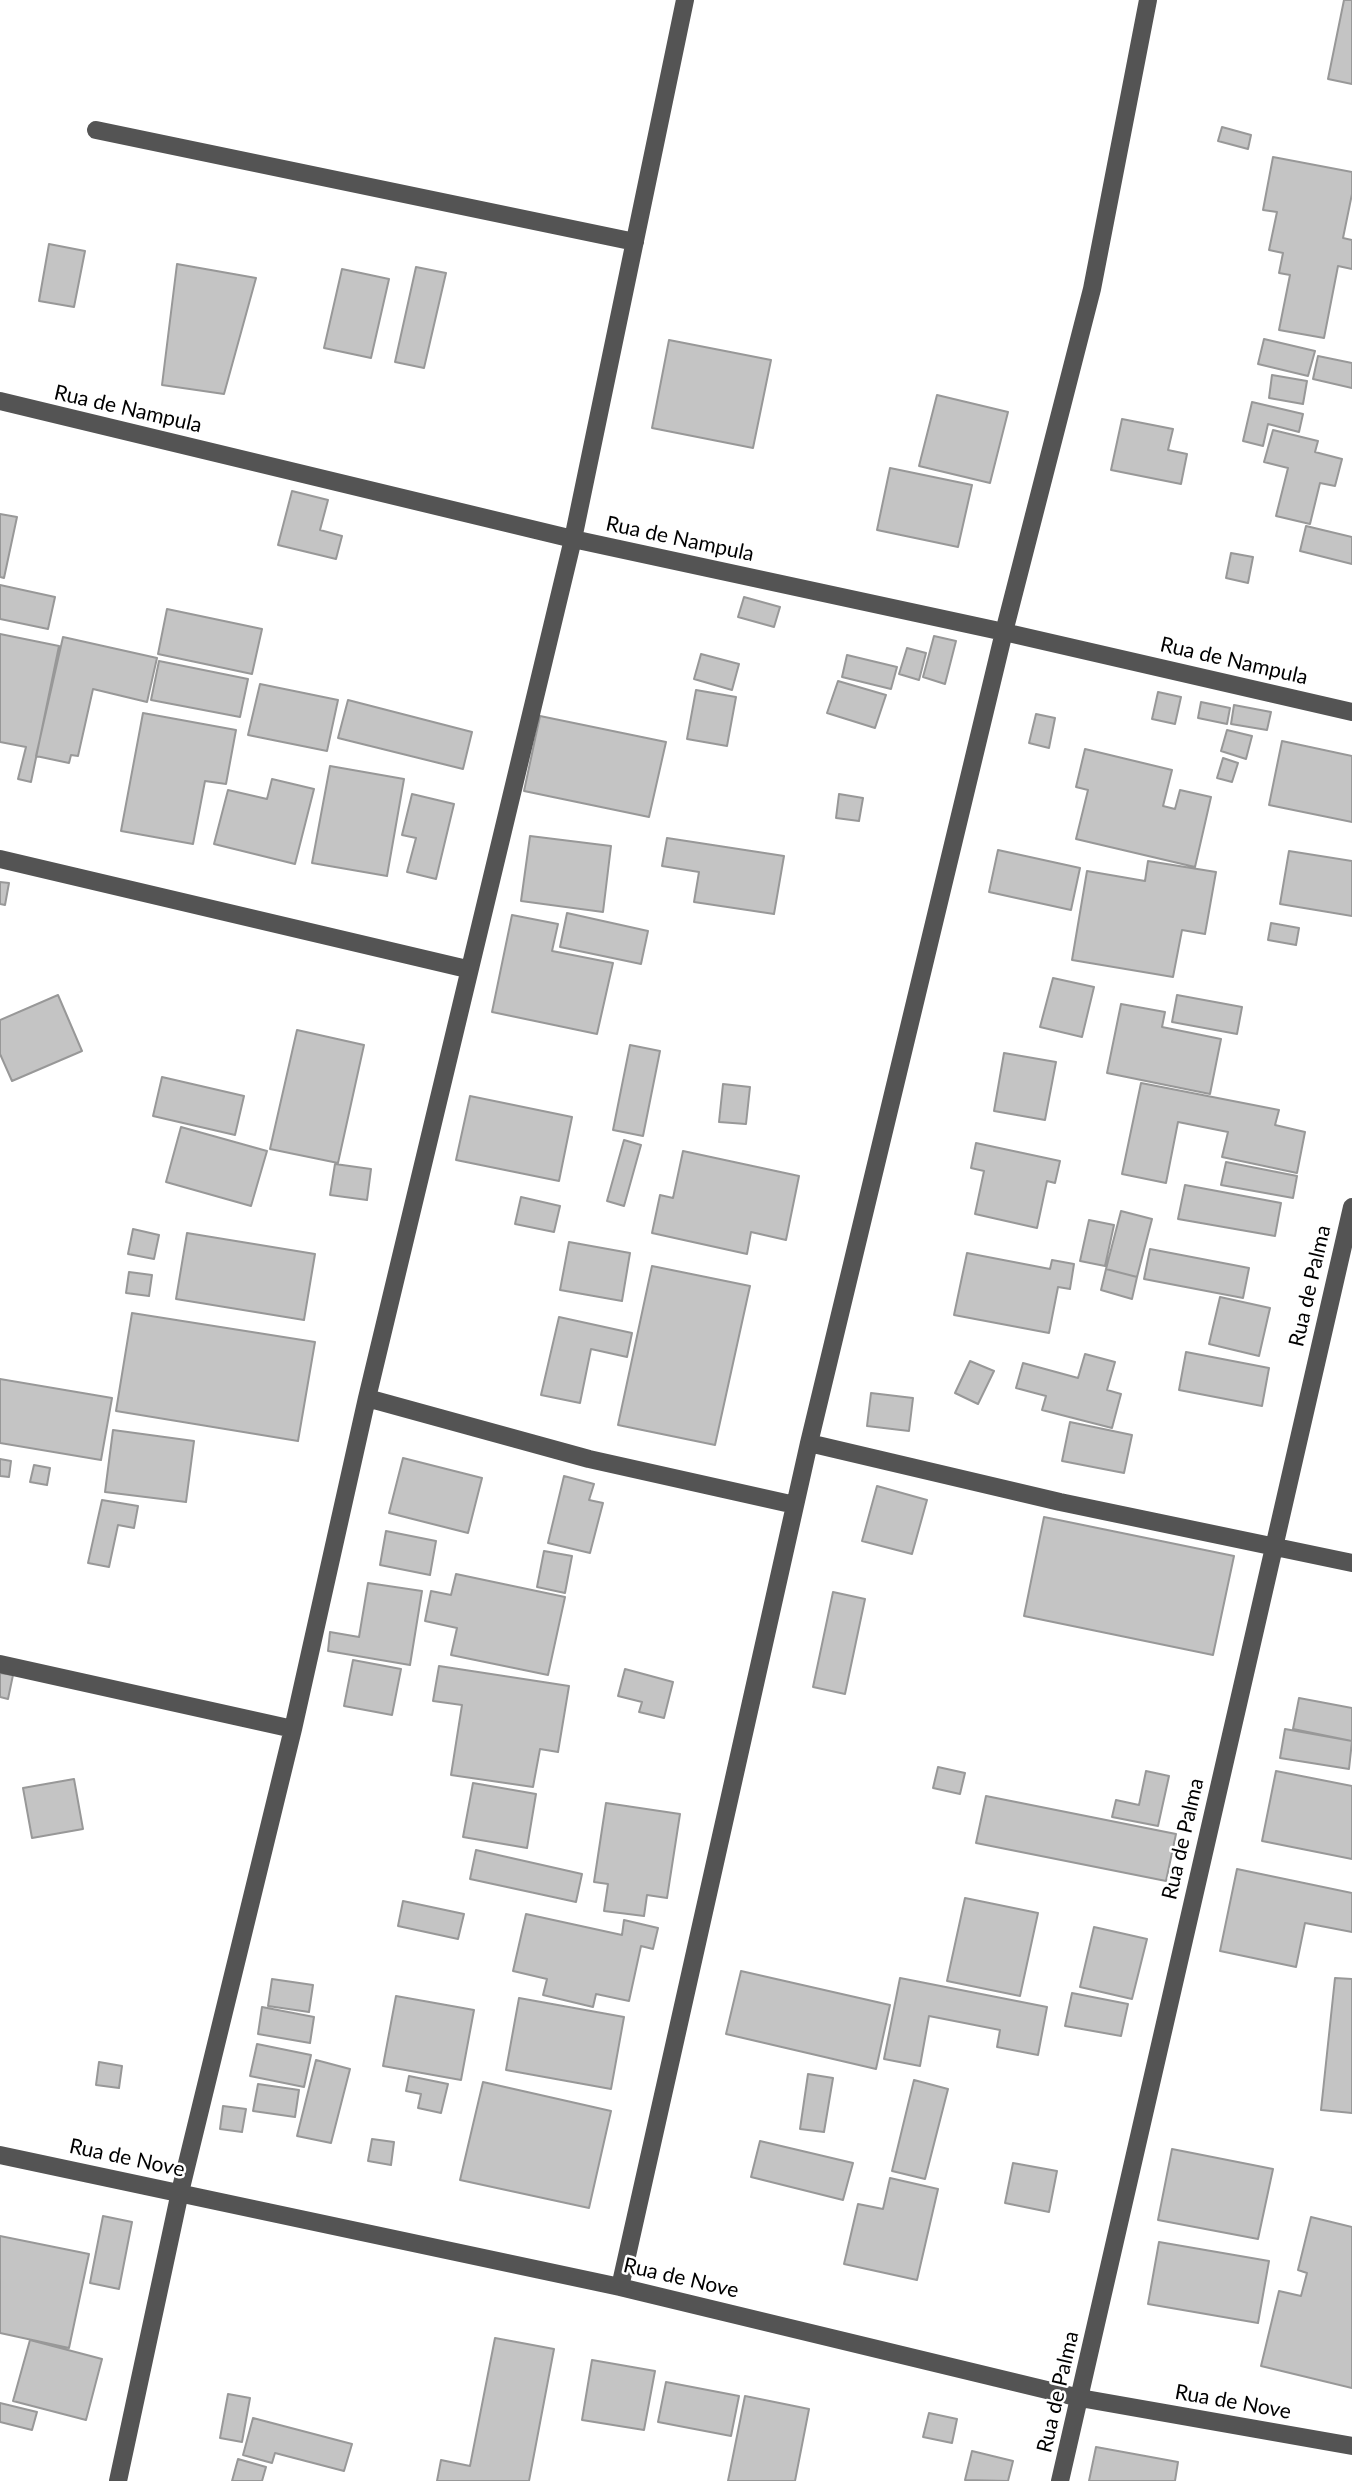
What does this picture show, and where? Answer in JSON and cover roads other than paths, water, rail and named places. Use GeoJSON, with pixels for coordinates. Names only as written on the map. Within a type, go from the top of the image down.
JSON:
{"type":"FeatureCollection","features":[{"type":"Feature","properties":{"kind":"street"},"geometry":{"type":"LineString","coordinates":[[118,2481],[180,2192],[293,1729],[467,969],[573,539],[685,0]]}},
{"type":"Feature","properties":{"kind":"street"},"geometry":{"type":"LineString","coordinates":[[620,2287],[809,1444],[1004,632],[1092,289],[1148,0]]}},
{"type":"Feature","properties":{"kind":"street"},"geometry":{"type":"LineString","coordinates":[[96,130],[635,242]]}},
{"type":"Feature","properties":{"kind":"street","name":"Rua de Nampula"},"geometry":{"type":"LineString","coordinates":[[0,401],[573,539],[1004,632],[1352,712]]}},
{"type":"Feature","properties":{"kind":"street"},"geometry":{"type":"LineString","coordinates":[[0,859],[467,969]]}},
{"type":"Feature","properties":{"kind":"street","name":"Rua de Palma"},"geometry":{"type":"LineString","coordinates":[[1060,2481],[1352,1207]]}},
{"type":"Feature","properties":{"kind":"street"},"geometry":{"type":"LineString","coordinates":[[367,1398],[589,1460],[795,1505]]}},
{"type":"Feature","properties":{"kind":"street"},"geometry":{"type":"LineString","coordinates":[[809,1444],[1352,1563]]}},
{"type":"Feature","properties":{"kind":"street"},"geometry":{"type":"LineString","coordinates":[[0,1664],[293,1729]]}},
{"type":"Feature","properties":{"kind":"street","name":"Rua de Nove"},"geometry":{"type":"LineString","coordinates":[[0,2155],[620,2287],[1080,2398],[1352,2446]]}}]}
